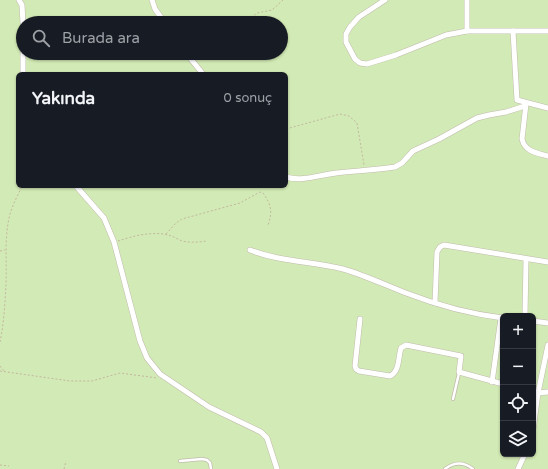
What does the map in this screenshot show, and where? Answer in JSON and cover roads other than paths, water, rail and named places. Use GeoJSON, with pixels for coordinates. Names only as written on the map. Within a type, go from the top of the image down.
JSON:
{"type":"FeatureCollection","features":[{"type":"Feature","properties":{"kind":"street"},"geometry":{"type":"LineString","coordinates":[[19,0],[22,5],[23,16]]}},
{"type":"Feature","properties":{"kind":"street"},"geometry":{"type":"LineString","coordinates":[[152,0],[155,9],[160,16]]}},
{"type":"Feature","properties":{"kind":"street"},"geometry":{"type":"LineString","coordinates":[[385,0],[359,17],[346,34],[346,42],[354,59],[360,63],[367,64],[374,62],[402,53],[446,35],[468,31],[548,31]]}},
{"type":"Feature","properties":{"kind":"street"},"geometry":{"type":"LineString","coordinates":[[466,0],[468,31]]}},
{"type":"Feature","properties":{"kind":"street"},"geometry":{"type":"LineString","coordinates":[[513,31],[517,100],[526,104],[548,108]]}},
{"type":"Feature","properties":{"kind":"street"},"geometry":{"type":"LineString","coordinates":[[23,72],[24,60]]}},
{"type":"Feature","properties":{"kind":"street"},"geometry":{"type":"LineString","coordinates":[[190,60],[200,72]]}},
{"type":"Feature","properties":{"kind":"street"},"geometry":{"type":"LineString","coordinates":[[526,104],[522,139],[523,144],[530,151],[548,156]]}},
{"type":"Feature","properties":{"kind":"street"},"geometry":{"type":"LineString","coordinates":[[288,177],[298,179],[336,173],[395,167],[402,163],[413,151],[439,139],[477,118],[512,111],[526,104]]}},
{"type":"Feature","properties":{"kind":"street"},"geometry":{"type":"LineString","coordinates":[[78,188],[104,218],[114,242],[140,341],[147,358],[160,374],[209,407],[261,432],[267,438],[277,469]]}},
{"type":"Feature","properties":{"kind":"street"},"geometry":{"type":"LineString","coordinates":[[435,303],[437,252],[442,246],[446,245],[548,262]]}},
{"type":"Feature","properties":{"kind":"street"},"geometry":{"type":"LineString","coordinates":[[250,250],[273,258],[324,265],[344,270],[435,303],[500,318]]}},
{"type":"Feature","properties":{"kind":"street"},"geometry":{"type":"LineString","coordinates":[[525,313],[526,259]]}},
{"type":"Feature","properties":{"kind":"street"},"geometry":{"type":"LineString","coordinates":[[360,320],[355,366],[359,371],[390,376],[397,370],[401,348],[406,344],[460,356],[459,372],[500,383]]}},
{"type":"Feature","properties":{"kind":"street"},"geometry":{"type":"LineString","coordinates":[[536,321],[548,323]]}},
{"type":"Feature","properties":{"kind":"street"},"geometry":{"type":"LineString","coordinates":[[492,382],[500,331]]}},
{"type":"Feature","properties":{"kind":"street"},"geometry":{"type":"LineString","coordinates":[[548,345],[536,392],[548,392]]}},
{"type":"Feature","properties":{"kind":"street"},"geometry":{"type":"LineString","coordinates":[[518,469],[524,457]]}},
{"type":"Feature","properties":{"kind":"lane"},"geometry":{"type":"LineString","coordinates":[[453,400],[459,372]]}},
{"type":"Feature","properties":{"kind":"lane"},"geometry":{"type":"LineString","coordinates":[[180,461],[205,459],[210,463],[211,469]]}},
{"type":"Feature","properties":{"kind":"lane"},"geometry":{"type":"LineString","coordinates":[[445,469],[454,464],[460,463],[473,469]]}}]}
